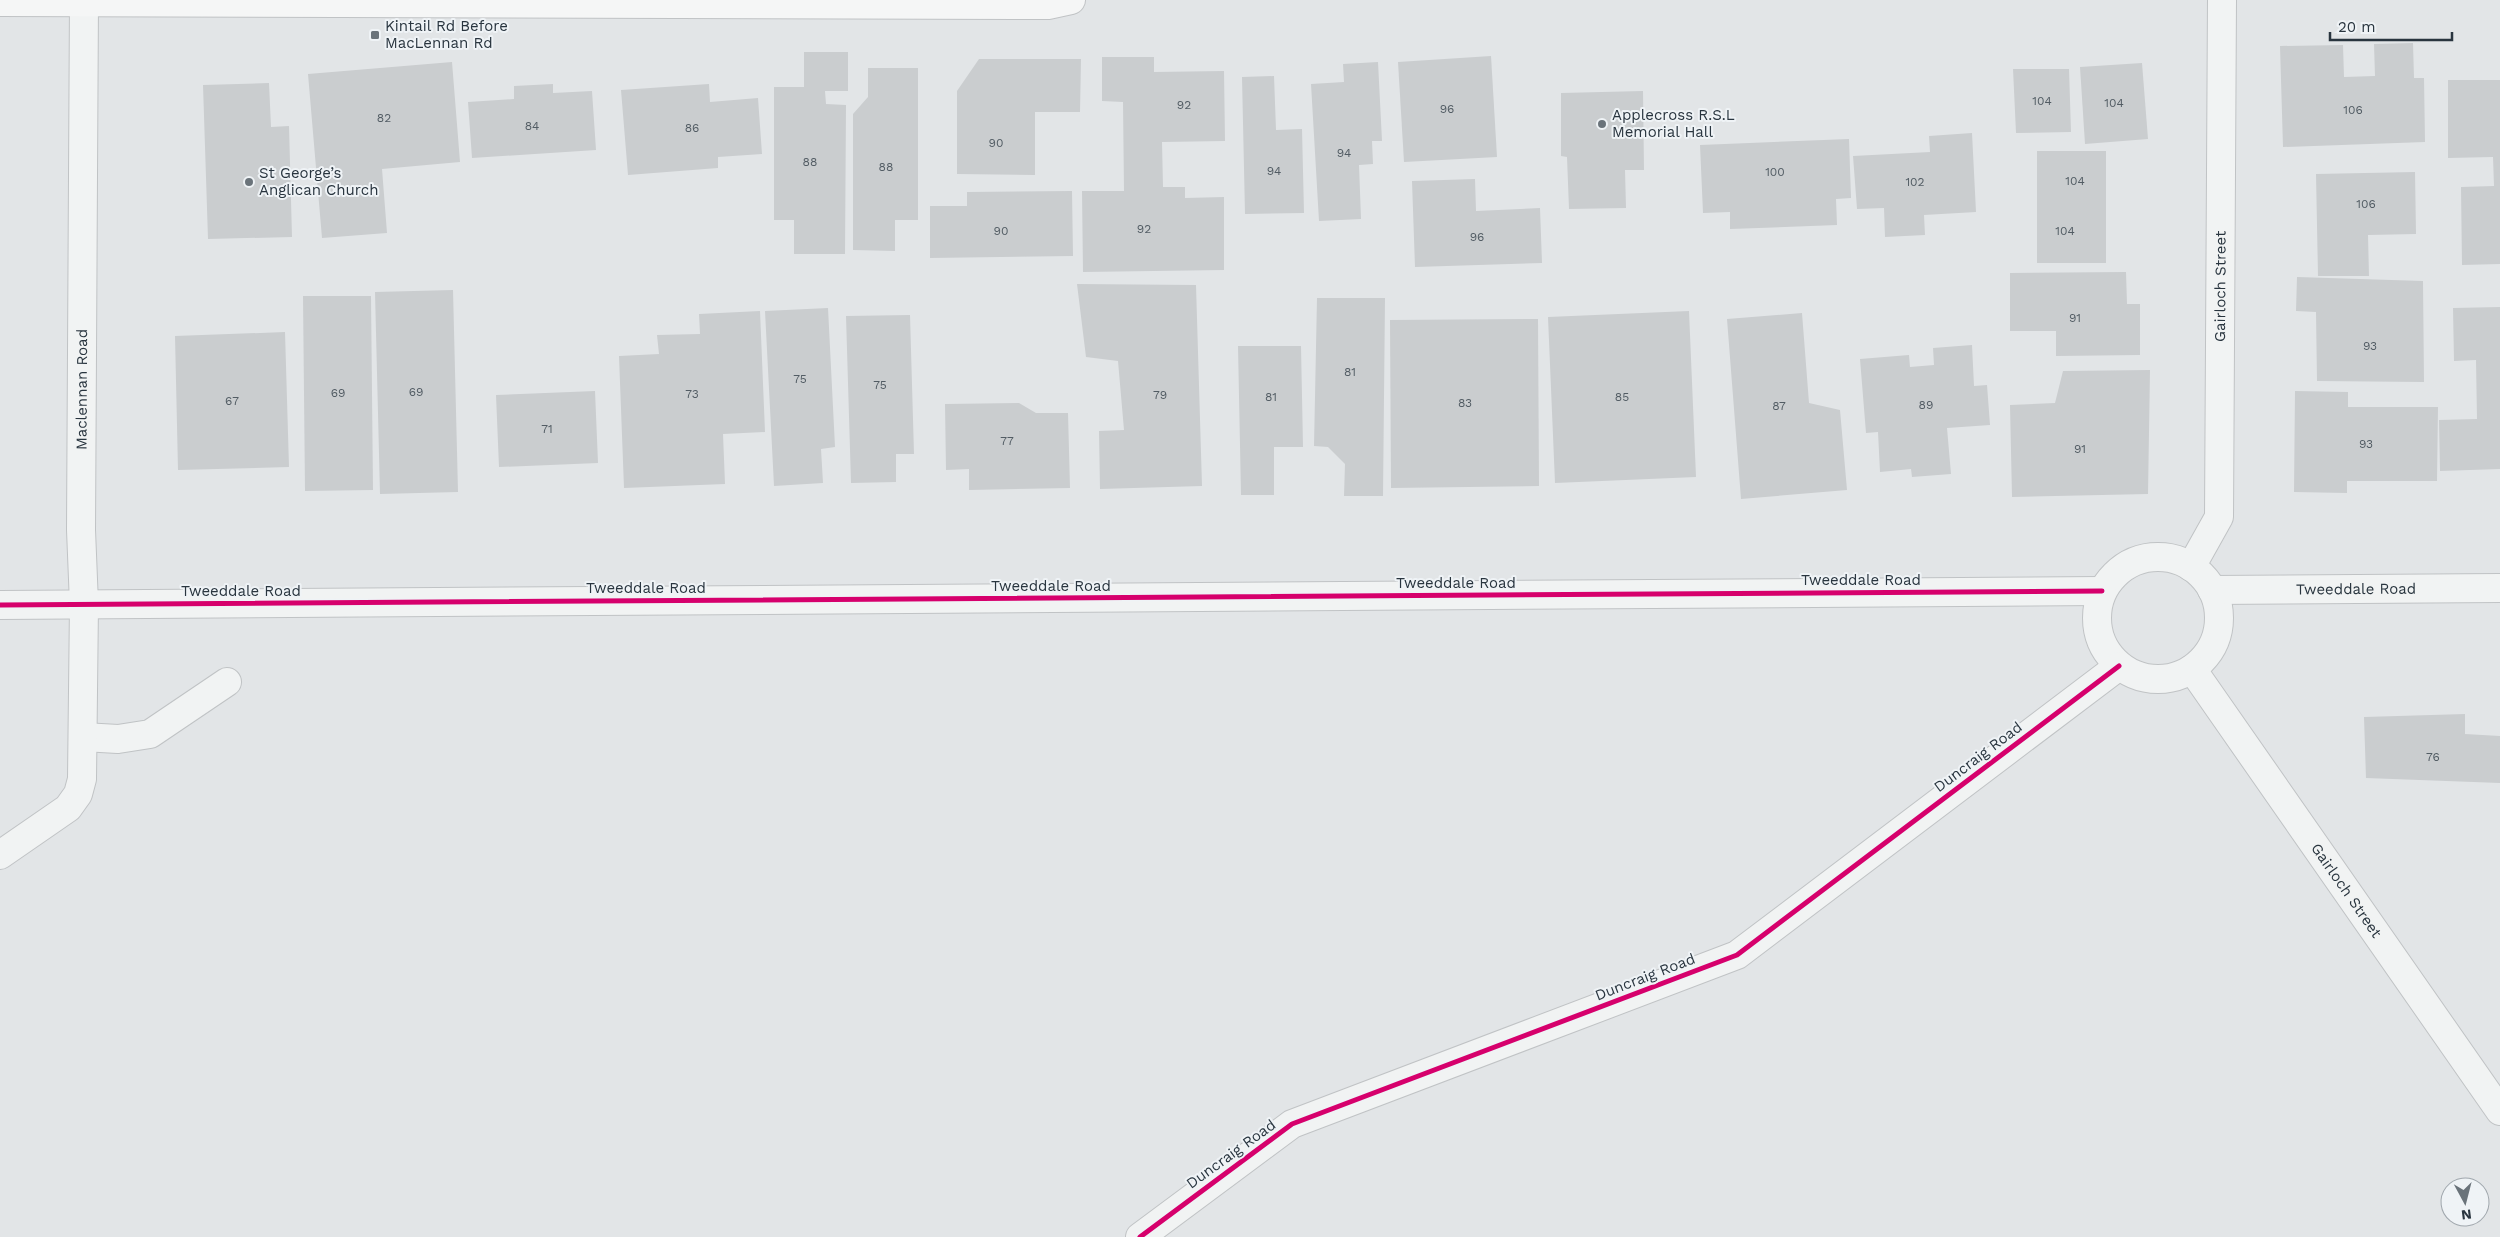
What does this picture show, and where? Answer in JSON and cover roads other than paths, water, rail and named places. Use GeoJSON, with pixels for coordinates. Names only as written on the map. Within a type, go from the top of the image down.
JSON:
{"type":"FeatureCollection","features":[{"type":"Feature","properties":{"kind":"main road"},"geometry":{"type":"LineString","coordinates":[[0,2],[1048,5],[1071,0]]}},
{"type":"Feature","properties":{"kind":"street","name":"Gairloch Street"},"geometry":{"type":"LineString","coordinates":[[2192,567],[2219,517],[2222,0]]}},
{"type":"Feature","properties":{"kind":"street","name":"Maclennan Road"},"geometry":{"type":"LineString","coordinates":[[0,854],[68,808],[78,794],[82,779],[84,604],[81,530],[84,1]]}},
{"type":"Feature","properties":{"kind":"street"},"geometry":{"type":"LineString","coordinates":[[2152,557],[2173,559],[2192,567],[2212,590],[2218,607],[2219,624],[2215,642],[2205,657],[2192,669],[2174,677],[2155,679],[2136,675],[2119,666],[2105,650],[2098,632],[2097,611],[2102,592],[2114,575],[2132,563],[2152,557]]}},
{"type":"Feature","properties":{"kind":"street","name":"Tweeddale Road"},"geometry":{"type":"LineString","coordinates":[[2212,590],[2500,588]]}},
{"type":"Feature","properties":{"kind":"street","name":"Tweeddale Road"},"geometry":{"type":"LineString","coordinates":[[0,605],[2102,592]]}},
{"type":"Feature","properties":{"kind":"street","name":"Duncraig Road"},"geometry":{"type":"LineString","coordinates":[[1140,1237],[1292,1124],[1737,955],[2119,666]]}},
{"type":"Feature","properties":{"kind":"street","name":"Gairloch Street"},"geometry":{"type":"LineString","coordinates":[[2192,669],[2500,1111]]}},
{"type":"Feature","properties":{"kind":"street"},"geometry":{"type":"LineString","coordinates":[[83,737],[118,739],[150,734],[227,682]]}},
{"type":"Feature","properties":{"kind":"place","name":"Kintail Rd Before MacLennan Rd"},"geometry":{"type":"Point","coordinates":[375,35]}},
{"type":"Feature","properties":{"kind":"place","name":"Applecross R.S.L Memorial Hall"},"geometry":{"type":"Point","coordinates":[1602,124]}},
{"type":"Feature","properties":{"kind":"place","name":"St George’s Anglican Church"},"geometry":{"type":"Point","coordinates":[249,182]}}]}
